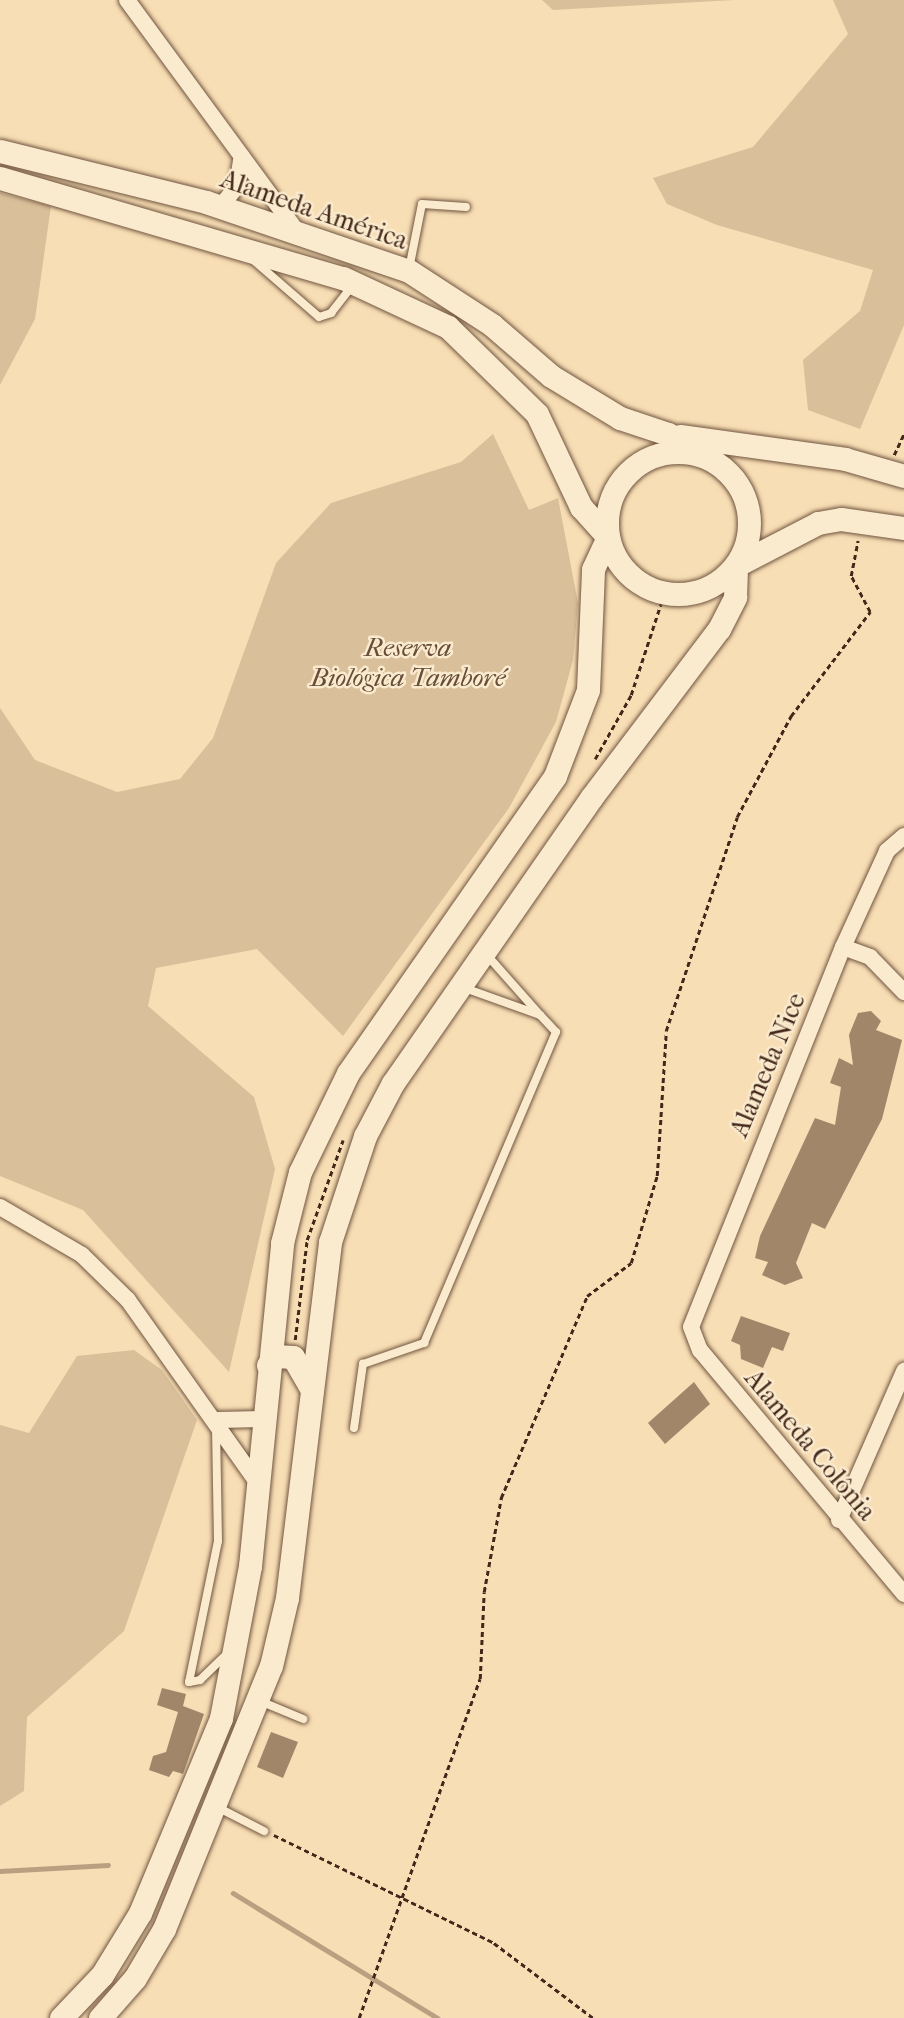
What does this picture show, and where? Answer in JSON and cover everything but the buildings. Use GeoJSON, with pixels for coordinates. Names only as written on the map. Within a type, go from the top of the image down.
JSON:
{"type":"FeatureCollection","features":[{"type":"Feature","properties":{"kind":"main road","name":"Alameda América"},"geometry":{"type":"LineString","coordinates":[[0,151],[221,206],[408,271],[492,325],[578,393],[620,418],[668,434],[687,452]]}},
{"type":"Feature","properties":{"kind":"main road"},"geometry":{"type":"LineString","coordinates":[[67,198],[84,186],[74,168]]}},
{"type":"Feature","properties":{"kind":"main road","name":"Alameda América"},"geometry":{"type":"LineString","coordinates":[[0,178],[355,282],[448,327],[514,386],[537,414],[581,507],[593,569]]}},
{"type":"Feature","properties":{"kind":"main road"},"geometry":{"type":"LineString","coordinates":[[155,223],[144,211],[146,199],[166,193]]}},
{"type":"Feature","properties":{"kind":"main road"},"geometry":{"type":"LineString","coordinates":[[668,434],[845,459],[904,476]]}},
{"type":"Feature","properties":{"kind":"main road"},"geometry":{"type":"LineString","coordinates":[[61,2018],[102,1975],[140,1913],[211,1748],[239,1644],[282,1243],[300,1172],[328,1108],[555,776],[581,718],[593,654],[593,569],[608,536],[608,509],[636,466],[687,452],[711,442]]}},
{"type":"Feature","properties":{"kind":"main road"},"geometry":{"type":"LineString","coordinates":[[687,452],[725,469],[739,485],[750,526],[737,566],[736,597]]}},
{"type":"Feature","properties":{"kind":"main road","name":"Alameda América"},"geometry":{"type":"LineString","coordinates":[[581,507],[608,536]]}},
{"type":"Feature","properties":{"kind":"main road"},"geometry":{"type":"LineString","coordinates":[[608,536],[630,578],[663,597],[720,583],[737,566],[818,523],[862,521],[904,528]]}},
{"type":"Feature","properties":{"kind":"main road"},"geometry":{"type":"LineString","coordinates":[[100,2018],[135,1978],[164,1929],[258,1700],[280,1628],[295,1529],[310,1386],[330,1242],[353,1163],[393,1083],[764,554]]}},
{"type":"Feature","properties":{"kind":"main road"},"geometry":{"type":"LineString","coordinates":[[268,1365],[275,1356],[293,1357],[310,1386]]}},
{"type":"Feature","properties":{"kind":"main road"},"geometry":{"type":"LineString","coordinates":[[253,1522],[264,1538],[279,1539],[295,1529]]}},
{"type":"Feature","properties":{"kind":"street"},"geometry":{"type":"LineString","coordinates":[[127,0],[296,230]]}},
{"type":"Feature","properties":{"kind":"street"},"geometry":{"type":"LineString","coordinates":[[221,206],[237,186],[242,156]]}},
{"type":"Feature","properties":{"kind":"street","name":"Alameda Nice"},"geometry":{"type":"LineString","coordinates":[[691,1321],[843,947],[887,851],[904,836]]}},
{"type":"Feature","properties":{"kind":"street"},"geometry":{"type":"LineString","coordinates":[[843,947],[870,957],[904,992]]}},
{"type":"Feature","properties":{"kind":"street"},"geometry":{"type":"LineString","coordinates":[[0,1207],[64,1242],[99,1271],[218,1420],[256,1481]]}},
{"type":"Feature","properties":{"kind":"street","name":"Alameda Colônia"},"geometry":{"type":"LineString","coordinates":[[691,1321],[700,1350],[839,1520],[904,1594]]}},
{"type":"Feature","properties":{"kind":"street"},"geometry":{"type":"LineString","coordinates":[[839,1520],[904,1371]]}},
{"type":"Feature","properties":{"kind":"street"},"geometry":{"type":"LineString","coordinates":[[218,1420],[262,1419]]}},
{"type":"Feature","properties":{"kind":"lane"},"geometry":{"type":"LineString","coordinates":[[408,271],[422,204],[466,207]]}},
{"type":"Feature","properties":{"kind":"lane"},"geometry":{"type":"LineString","coordinates":[[241,249],[319,317],[331,313],[355,282]]}},
{"type":"Feature","properties":{"kind":"lane"},"geometry":{"type":"LineString","coordinates":[[354,1428],[363,1364],[424,1343],[556,1032],[485,953]]}},
{"type":"Feature","properties":{"kind":"lane"},"geometry":{"type":"LineString","coordinates":[[462,987],[540,1014]]}},
{"type":"Feature","properties":{"kind":"lane"},"geometry":{"type":"LineString","coordinates":[[218,1420],[212,1448],[220,1493],[218,1541],[189,1682],[201,1680],[239,1644]]}},
{"type":"Feature","properties":{"kind":"lane"},"geometry":{"type":"LineString","coordinates":[[258,1700],[303,1719]]}},
{"type":"Feature","properties":{"kind":"lane"},"geometry":{"type":"LineString","coordinates":[[216,1807],[264,1831]]}},
{"type":"Feature","properties":{"kind":"path"},"geometry":{"type":"LineString","coordinates":[[359,2018],[400,1894],[480,1679],[484,1592],[501,1499],[587,1296],[631,1264],[657,1176],[666,1031],[737,817],[791,716],[870,612],[851,576],[862,521]]}},
{"type":"Feature","properties":{"kind":"path"},"geometry":{"type":"LineString","coordinates":[[264,1831],[400,1894],[494,1943],[593,2018]]}},
{"type":"Feature","properties":{"kind":"green space"},"geometry":{"type":"Polygon","coordinates":[[[542,0],[734,0],[553,10],[542,0]]]}},
{"type":"Feature","properties":{"kind":"green space"},"geometry":{"type":"Polygon","coordinates":[[[833,0],[904,0],[904,325],[860,429],[808,410],[803,360],[860,311],[873,270],[717,225],[667,204],[653,178],[753,147],[848,34],[833,0]]]}},
{"type":"Feature","properties":{"kind":"green space"},"geometry":{"type":"Polygon","coordinates":[[[0,193],[51,206],[35,319],[0,385],[0,193]]]}},
{"type":"Feature","properties":{"kind":"green space","name":"Reserva Biológica Tamboré"},"geometry":{"type":"Polygon","coordinates":[[[493,434],[529,510],[558,498],[578,603],[573,660],[556,722],[509,808],[343,1036],[257,949],[156,968],[148,1006],[254,1097],[275,1169],[229,1372],[83,1210],[0,1176],[0,708],[35,760],[117,792],[180,779],[213,738],[276,563],[331,503],[461,462],[493,434]]]}},
{"type":"Feature","properties":{"kind":"green space"},"geometry":{"type":"Polygon","coordinates":[[[134,1350],[162,1370],[197,1420],[124,1631],[27,1717],[24,1791],[0,1806],[0,1425],[29,1433],[77,1356],[134,1350]]]}},
{"type":"Feature","properties":{"kind":"waterway"},"geometry":{"type":"LineString","coordinates":[[0,1871],[108,1865]]}},
{"type":"Feature","properties":{"kind":"waterway"},"geometry":{"type":"LineString","coordinates":[[233,1893],[438,2018]]}}]}
